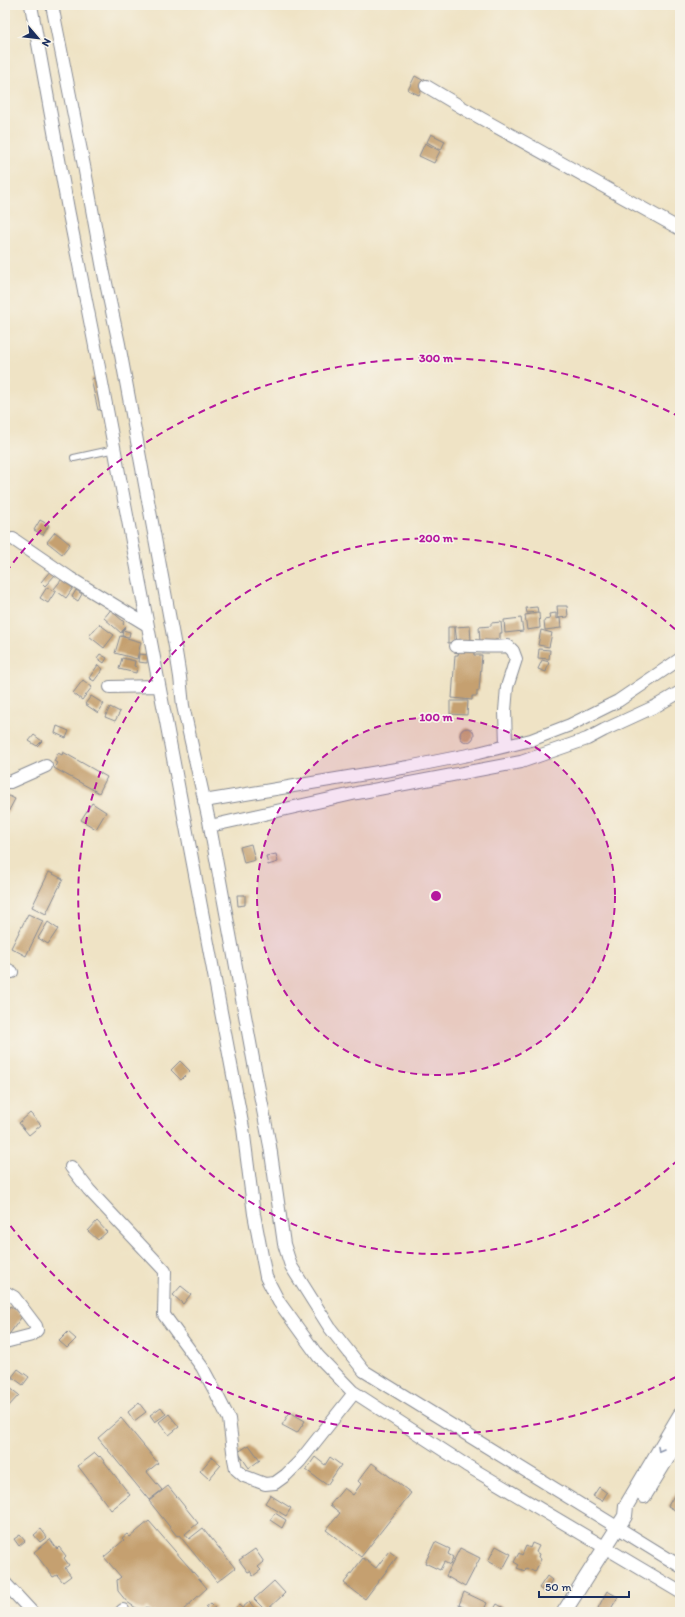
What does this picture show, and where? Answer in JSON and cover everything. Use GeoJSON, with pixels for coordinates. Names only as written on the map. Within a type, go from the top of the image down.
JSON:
{"type":"FeatureCollection","features":[{"type":"Feature","properties":{"kind":"street"},"geometry":{"type":"LineString","coordinates":[[31,5],[66,201],[243,1128],[253,1207],[266,1277],[279,1302],[318,1356],[354,1393],[466,1465],[605,1546],[680,1592]]}},
{"type":"Feature","properties":{"kind":"street"},"geometry":{"type":"LineString","coordinates":[[52,5],[119,344],[177,659],[183,706],[209,823],[270,1146],[284,1244],[291,1266],[330,1328],[364,1371],[619,1525],[680,1566]]}},
{"type":"Feature","properties":{"kind":"street"},"geometry":{"type":"LineString","coordinates":[[426,86],[680,229]]}},
{"type":"Feature","properties":{"kind":"street"},"geometry":{"type":"LineString","coordinates":[[13,539],[70,578],[147,625]]}},
{"type":"Feature","properties":{"kind":"street"},"geometry":{"type":"LineString","coordinates":[[456,646],[508,646],[513,651],[516,659],[508,687],[505,711],[506,745]]}},
{"type":"Feature","properties":{"kind":"street"},"geometry":{"type":"LineString","coordinates":[[205,803],[408,767],[478,753],[531,740],[570,725],[618,702],[680,659]]}},
{"type":"Feature","properties":{"kind":"street"},"geometry":{"type":"LineString","coordinates":[[110,688],[159,686]]}},
{"type":"Feature","properties":{"kind":"street"},"geometry":{"type":"LineString","coordinates":[[209,823],[521,762],[587,739],[656,706],[680,692]]}},
{"type":"Feature","properties":{"kind":"street"},"geometry":{"type":"LineString","coordinates":[[5,782],[10,782],[46,766]]}},
{"type":"Feature","properties":{"kind":"street"},"geometry":{"type":"LineString","coordinates":[[71,1167],[89,1190],[165,1271],[164,1315],[202,1367],[229,1419],[234,1459],[239,1471],[244,1476],[265,1484],[275,1483],[286,1475],[300,1461],[354,1393]]}},
{"type":"Feature","properties":{"kind":"street"},"geometry":{"type":"LineString","coordinates":[[5,1292],[14,1297],[36,1326],[37,1330],[32,1335],[5,1342]]}},
{"type":"Feature","properties":{"kind":"street"},"geometry":{"type":"LineString","coordinates":[[619,1525],[626,1506],[680,1415]]}},
{"type":"Feature","properties":{"kind":"street"},"geometry":{"type":"LineString","coordinates":[[564,1612],[619,1525],[637,1507],[680,1437]]}},
{"type":"Feature","properties":{"kind":"street"},"geometry":{"type":"LineString","coordinates":[[5,1583],[32,1612]]}},
{"type":"Feature","properties":{"kind":"lane"},"geometry":{"type":"LineString","coordinates":[[74,458],[114,449]]}},
{"type":"Feature","properties":{"kind":"building"},"geometry":{"type":"Polygon","coordinates":[[[415,76],[426,82],[419,95],[408,90],[415,76]]]}},
{"type":"Feature","properties":{"kind":"building"},"geometry":{"type":"Polygon","coordinates":[[[431,134],[445,141],[441,150],[427,142],[431,134]]]}},
{"type":"Feature","properties":{"kind":"building"},"geometry":{"type":"Polygon","coordinates":[[[425,143],[440,151],[434,163],[419,156],[425,143]]]}},
{"type":"Feature","properties":{"kind":"building"},"geometry":{"type":"Polygon","coordinates":[[[99,377],[106,409],[98,410],[91,379],[99,377]]]}},
{"type":"Feature","properties":{"kind":"building"},"geometry":{"type":"Polygon","coordinates":[[[40,520],[49,525],[43,535],[34,530],[40,520]]]}},
{"type":"Feature","properties":{"kind":"building"},"geometry":{"type":"Polygon","coordinates":[[[55,532],[70,544],[62,554],[47,542],[55,532]]]}},
{"type":"Feature","properties":{"kind":"building"},"geometry":{"type":"Polygon","coordinates":[[[51,570],[56,574],[45,586],[41,582],[51,570]]]}},
{"type":"Feature","properties":{"kind":"building"},"geometry":{"type":"Polygon","coordinates":[[[62,579],[73,588],[66,598],[54,589],[62,579]]]}},
{"type":"Feature","properties":{"kind":"building"},"geometry":{"type":"Polygon","coordinates":[[[47,587],[55,592],[48,603],[40,598],[47,587]]]}},
{"type":"Feature","properties":{"kind":"building"},"geometry":{"type":"Polygon","coordinates":[[[76,590],[82,594],[78,601],[72,597],[76,590]]]}},
{"type":"Feature","properties":{"kind":"building"},"geometry":{"type":"Polygon","coordinates":[[[557,606],[567,606],[568,617],[558,618],[557,606]]]}},
{"type":"Feature","properties":{"kind":"building"},"geometry":{"type":"Polygon","coordinates":[[[113,607],[118,611],[115,614],[124,622],[123,624],[126,627],[121,633],[104,618],[113,607]]]}},
{"type":"Feature","properties":{"kind":"building"},"geometry":{"type":"Polygon","coordinates":[[[537,607],[538,612],[527,613],[526,608],[537,607]]]}},
{"type":"Feature","properties":{"kind":"building"},"geometry":{"type":"Polygon","coordinates":[[[539,613],[540,628],[527,630],[525,615],[539,613]]]}},
{"type":"Feature","properties":{"kind":"building"},"geometry":{"type":"Polygon","coordinates":[[[556,613],[556,619],[560,618],[561,628],[545,630],[544,620],[550,619],[549,614],[556,613]]]}},
{"type":"Feature","properties":{"kind":"building"},"geometry":{"type":"Polygon","coordinates":[[[521,618],[523,631],[505,633],[504,620],[521,618]]]}},
{"type":"Feature","properties":{"kind":"building"},"geometry":{"type":"Polygon","coordinates":[[[501,622],[502,633],[500,633],[500,640],[495,640],[495,644],[480,642],[479,627],[491,626],[491,623],[501,622]]]}},
{"type":"Feature","properties":{"kind":"building"},"geometry":{"type":"Polygon","coordinates":[[[99,624],[114,635],[104,648],[89,636],[99,624]]]}},
{"type":"Feature","properties":{"kind":"building"},"geometry":{"type":"Polygon","coordinates":[[[470,626],[471,641],[457,643],[455,627],[470,626]]]}},
{"type":"Feature","properties":{"kind":"building"},"geometry":{"type":"Polygon","coordinates":[[[448,627],[454,627],[454,642],[448,643],[448,627]]]}},
{"type":"Feature","properties":{"kind":"building"},"geometry":{"type":"Polygon","coordinates":[[[123,630],[130,632],[129,637],[122,636],[123,630]]]}},
{"type":"Feature","properties":{"kind":"building"},"geometry":{"type":"Polygon","coordinates":[[[541,630],[552,633],[549,647],[538,645],[541,630]]]}},
{"type":"Feature","properties":{"kind":"building"},"geometry":{"type":"Polygon","coordinates":[[[120,636],[141,642],[137,659],[115,653],[120,636]]]}},
{"type":"Feature","properties":{"kind":"building"},"geometry":{"type":"Polygon","coordinates":[[[539,649],[550,650],[549,659],[538,658],[539,649]]]}},
{"type":"Feature","properties":{"kind":"building"},"geometry":{"type":"Polygon","coordinates":[[[459,650],[474,651],[474,655],[482,655],[479,691],[477,691],[477,696],[472,696],[472,700],[452,698],[455,655],[458,655],[459,650]]]}},
{"type":"Feature","properties":{"kind":"building"},"geometry":{"type":"Polygon","coordinates":[[[100,654],[107,658],[104,663],[97,658],[100,654]]]}},
{"type":"Feature","properties":{"kind":"building"},"geometry":{"type":"Polygon","coordinates":[[[139,654],[148,655],[147,663],[138,662],[139,654]]]}},
{"type":"Feature","properties":{"kind":"building"},"geometry":{"type":"Polygon","coordinates":[[[122,658],[135,661],[134,666],[137,667],[136,673],[119,669],[122,658]]]}},
{"type":"Feature","properties":{"kind":"building"},"geometry":{"type":"Polygon","coordinates":[[[542,660],[549,662],[546,672],[538,669],[542,660]]]}},
{"type":"Feature","properties":{"kind":"building"},"geometry":{"type":"Polygon","coordinates":[[[98,665],[103,669],[94,681],[89,678],[98,665]]]}},
{"type":"Feature","properties":{"kind":"building"},"geometry":{"type":"Polygon","coordinates":[[[83,680],[92,687],[82,700],[73,693],[83,680]]]}},
{"type":"Feature","properties":{"kind":"building"},"geometry":{"type":"Polygon","coordinates":[[[91,696],[104,704],[98,713],[85,704],[91,696]]]}},
{"type":"Feature","properties":{"kind":"building"},"geometry":{"type":"Polygon","coordinates":[[[450,701],[468,701],[467,715],[450,714],[450,701]]]}},
{"type":"Feature","properties":{"kind":"building"},"geometry":{"type":"Polygon","coordinates":[[[110,707],[120,712],[115,721],[105,717],[110,707]]]}},
{"type":"Feature","properties":{"kind":"building"},"geometry":{"type":"Polygon","coordinates":[[[57,726],[69,731],[66,738],[55,733],[57,726]]]}},
{"type":"Feature","properties":{"kind":"building"},"geometry":{"type":"Polygon","coordinates":[[[467,728],[472,730],[474,735],[472,740],[467,742],[462,740],[460,735],[462,730],[467,728]]]}},
{"type":"Feature","properties":{"kind":"building"},"geometry":{"type":"Polygon","coordinates":[[[34,735],[42,741],[37,746],[29,741],[34,735]]]}},
{"type":"Feature","properties":{"kind":"building"},"geometry":{"type":"Polygon","coordinates":[[[63,752],[107,777],[99,793],[54,768],[57,763],[54,761],[58,753],[62,755],[63,752]]]}},
{"type":"Feature","properties":{"kind":"building"},"geometry":{"type":"Polygon","coordinates":[[[5,794],[15,799],[5,818],[5,794]]]}},
{"type":"Feature","properties":{"kind":"building"},"geometry":{"type":"Polygon","coordinates":[[[92,803],[106,812],[96,829],[81,820],[92,803]]]}},
{"type":"Feature","properties":{"kind":"building"},"geometry":{"type":"Polygon","coordinates":[[[251,844],[255,860],[244,863],[240,847],[251,844]]]}},
{"type":"Feature","properties":{"kind":"building"},"geometry":{"type":"Polygon","coordinates":[[[276,854],[278,862],[268,865],[266,856],[276,854]]]}},
{"type":"Feature","properties":{"kind":"building"},"geometry":{"type":"Polygon","coordinates":[[[49,872],[63,879],[46,914],[32,907],[49,872]]]}},
{"type":"Feature","properties":{"kind":"building"},"geometry":{"type":"Polygon","coordinates":[[[237,895],[245,895],[245,905],[238,906],[237,895]]]}},
{"type":"Feature","properties":{"kind":"building"},"geometry":{"type":"Polygon","coordinates":[[[28,914],[43,921],[26,956],[11,948],[28,914]]]}},
{"type":"Feature","properties":{"kind":"building"},"geometry":{"type":"Polygon","coordinates":[[[48,922],[58,929],[48,944],[38,938],[48,922]]]}},
{"type":"Feature","properties":{"kind":"building"},"geometry":{"type":"Polygon","coordinates":[[[180,1061],[190,1071],[181,1080],[171,1070],[180,1061]]]}},
{"type":"Feature","properties":{"kind":"building"},"geometry":{"type":"Polygon","coordinates":[[[30,1113],[41,1125],[29,1135],[19,1123],[30,1113]]]}},
{"type":"Feature","properties":{"kind":"building"},"geometry":{"type":"Polygon","coordinates":[[[97,1221],[107,1232],[98,1240],[88,1231],[97,1221]]]}},
{"type":"Feature","properties":{"kind":"building"},"geometry":{"type":"Polygon","coordinates":[[[181,1286],[191,1294],[183,1304],[173,1295],[181,1286]]]}},
{"type":"Feature","properties":{"kind":"building"},"geometry":{"type":"Polygon","coordinates":[[[10,1306],[23,1315],[5,1340],[5,1313],[10,1306]]]}},
{"type":"Feature","properties":{"kind":"building"},"geometry":{"type":"Polygon","coordinates":[[[68,1332],[76,1339],[67,1348],[59,1341],[68,1332]]]}},
{"type":"Feature","properties":{"kind":"building"},"geometry":{"type":"Polygon","coordinates":[[[18,1369],[29,1377],[23,1385],[12,1377],[18,1369]]]}},
{"type":"Feature","properties":{"kind":"building"},"geometry":{"type":"Polygon","coordinates":[[[5,1384],[19,1395],[7,1408],[5,1406],[5,1384]]]}},
{"type":"Feature","properties":{"kind":"building"},"geometry":{"type":"Polygon","coordinates":[[[139,1403],[146,1412],[134,1421],[128,1412],[139,1403]]]}},
{"type":"Feature","properties":{"kind":"building"},"geometry":{"type":"Polygon","coordinates":[[[161,1407],[166,1414],[155,1422],[150,1415],[161,1407]]]}},
{"type":"Feature","properties":{"kind":"building"},"geometry":{"type":"Polygon","coordinates":[[[290,1412],[305,1421],[297,1433],[282,1425],[290,1412]]]}},
{"type":"Feature","properties":{"kind":"building"},"geometry":{"type":"Polygon","coordinates":[[[169,1414],[179,1427],[169,1435],[159,1422],[169,1414]]]}},
{"type":"Feature","properties":{"kind":"building"},"geometry":{"type":"Polygon","coordinates":[[[121,1418],[158,1463],[147,1472],[162,1490],[149,1500],[98,1438],[121,1418]]]}},
{"type":"Feature","properties":{"kind":"building"},"geometry":{"type":"Polygon","coordinates":[[[249,1445],[260,1460],[249,1468],[238,1452],[249,1445]]]}},
{"type":"Feature","properties":{"kind":"building"},"geometry":{"type":"Polygon","coordinates":[[[95,1453],[99,1457],[100,1456],[130,1495],[111,1510],[78,1466],[95,1453]]]}},
{"type":"Feature","properties":{"kind":"building"},"geometry":{"type":"Polygon","coordinates":[[[212,1457],[221,1465],[209,1479],[200,1471],[212,1457]]]}},
{"type":"Feature","properties":{"kind":"building"},"geometry":{"type":"Polygon","coordinates":[[[315,1457],[325,1465],[330,1457],[341,1465],[327,1485],[306,1470],[315,1457]]]}},
{"type":"Feature","properties":{"kind":"building"},"geometry":{"type":"Polygon","coordinates":[[[372,1463],[411,1493],[361,1557],[326,1530],[340,1513],[330,1505],[344,1488],[353,1495],[361,1484],[358,1481],[372,1463]]]}},
{"type":"Feature","properties":{"kind":"building"},"geometry":{"type":"Polygon","coordinates":[[[680,1485],[680,1513],[668,1506],[680,1485]]]}},
{"type":"Feature","properties":{"kind":"building"},"geometry":{"type":"Polygon","coordinates":[[[168,1486],[198,1523],[185,1534],[189,1539],[203,1528],[235,1568],[217,1582],[149,1501],[168,1486]]]}},
{"type":"Feature","properties":{"kind":"building"},"geometry":{"type":"Polygon","coordinates":[[[599,1487],[607,1493],[602,1501],[593,1496],[599,1487]]]}},
{"type":"Feature","properties":{"kind":"building"},"geometry":{"type":"Polygon","coordinates":[[[270,1495],[291,1508],[286,1516],[265,1503],[270,1495]]]}},
{"type":"Feature","properties":{"kind":"building"},"geometry":{"type":"Polygon","coordinates":[[[275,1513],[286,1520],[282,1528],[270,1520],[275,1513]]]}},
{"type":"Feature","properties":{"kind":"building"},"geometry":{"type":"Polygon","coordinates":[[[149,1521],[207,1588],[181,1612],[151,1612],[147,1607],[143,1610],[136,1608],[127,1602],[118,1591],[117,1580],[121,1577],[104,1557],[124,1540],[122,1538],[127,1534],[130,1537],[149,1521]]]}},
{"type":"Feature","properties":{"kind":"building"},"geometry":{"type":"Polygon","coordinates":[[[41,1529],[47,1537],[40,1542],[34,1535],[41,1529]]]}},
{"type":"Feature","properties":{"kind":"building"},"geometry":{"type":"Polygon","coordinates":[[[20,1535],[25,1541],[19,1546],[14,1539],[20,1535]]]}},
{"type":"Feature","properties":{"kind":"building"},"geometry":{"type":"Polygon","coordinates":[[[50,1539],[57,1549],[59,1547],[66,1556],[64,1558],[69,1565],[65,1568],[71,1576],[63,1582],[57,1575],[53,1577],[34,1552],[50,1539]]]}},
{"type":"Feature","properties":{"kind":"building"},"geometry":{"type":"Polygon","coordinates":[[[435,1542],[450,1549],[448,1554],[453,1557],[450,1565],[444,1562],[440,1570],[425,1563],[435,1542]]]}},
{"type":"Feature","properties":{"kind":"building"},"geometry":{"type":"Polygon","coordinates":[[[532,1543],[539,1546],[536,1552],[539,1554],[538,1557],[541,1559],[535,1572],[526,1568],[525,1571],[517,1568],[519,1565],[514,1562],[519,1553],[522,1555],[526,1546],[530,1548],[532,1543]]]}},
{"type":"Feature","properties":{"kind":"building"},"geometry":{"type":"Polygon","coordinates":[[[496,1546],[511,1554],[503,1569],[488,1561],[496,1546]]]}},
{"type":"Feature","properties":{"kind":"building"},"geometry":{"type":"Polygon","coordinates":[[[460,1548],[480,1558],[465,1587],[446,1576],[460,1548]]]}},
{"type":"Feature","properties":{"kind":"building"},"geometry":{"type":"Polygon","coordinates":[[[255,1549],[264,1562],[258,1567],[261,1570],[253,1576],[239,1560],[255,1549]]]}},
{"type":"Feature","properties":{"kind":"building"},"geometry":{"type":"Polygon","coordinates":[[[389,1551],[397,1557],[365,1599],[344,1583],[363,1558],[376,1568],[389,1551]]]}},
{"type":"Feature","properties":{"kind":"building"},"geometry":{"type":"Polygon","coordinates":[[[547,1576],[552,1580],[544,1592],[539,1588],[547,1576]]]}},
{"type":"Feature","properties":{"kind":"building"},"geometry":{"type":"Polygon","coordinates":[[[274,1581],[285,1593],[266,1611],[254,1599],[274,1581]]]}},
{"type":"Feature","properties":{"kind":"building"},"geometry":{"type":"Polygon","coordinates":[[[607,1591],[618,1597],[609,1612],[605,1612],[598,1608],[607,1591]]]}},
{"type":"Feature","properties":{"kind":"building"},"geometry":{"type":"Polygon","coordinates":[[[464,1592],[487,1603],[483,1612],[474,1612],[459,1605],[464,1592]]]}},
{"type":"Feature","properties":{"kind":"building"},"geometry":{"type":"Polygon","coordinates":[[[249,1602],[258,1612],[235,1612],[233,1610],[239,1605],[242,1608],[249,1602]]]}},
{"type":"Feature","properties":{"kind":"building"},"geometry":{"type":"Polygon","coordinates":[[[211,1603],[215,1607],[209,1612],[206,1607],[211,1603]]]}},
{"type":"Feature","properties":{"kind":"building"},"geometry":{"type":"Polygon","coordinates":[[[497,1604],[511,1612],[492,1612],[497,1604]]]}}]}
